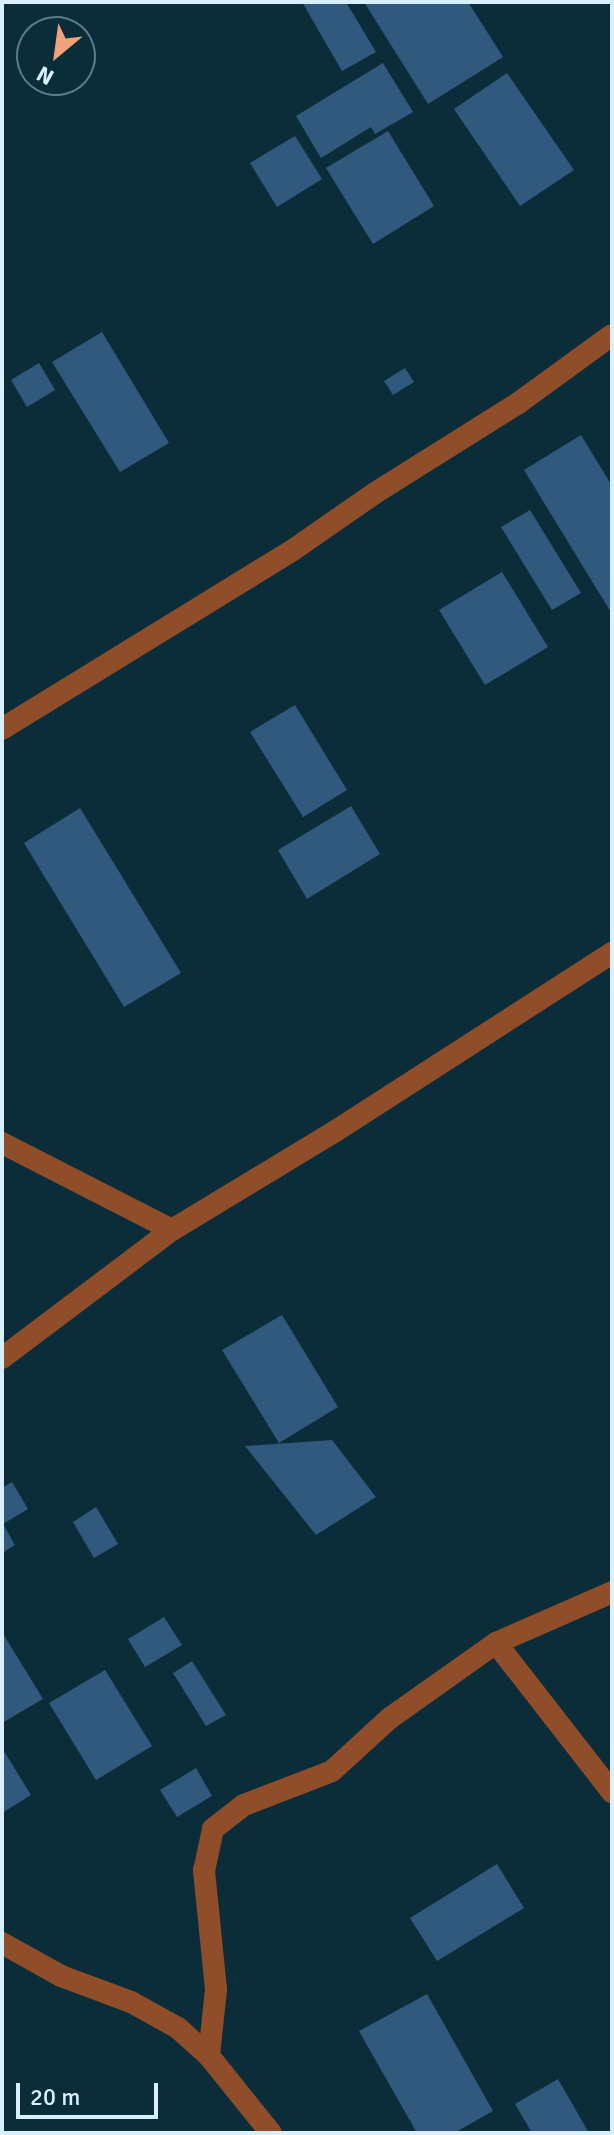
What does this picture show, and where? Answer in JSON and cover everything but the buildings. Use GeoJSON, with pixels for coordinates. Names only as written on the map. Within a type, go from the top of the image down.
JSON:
{"type":"FeatureCollection","features":[{"type":"Feature","properties":{"kind":"street"},"geometry":{"type":"LineString","coordinates":[[2,729],[293,550],[375,493],[517,404],[612,335]]}},
{"type":"Feature","properties":{"kind":"street"},"geometry":{"type":"LineString","coordinates":[[2,1358],[172,1230],[334,1132],[612,953]]}},
{"type":"Feature","properties":{"kind":"street"},"geometry":{"type":"LineString","coordinates":[[2,1143],[172,1230]]}},
{"type":"Feature","properties":{"kind":"street"},"geometry":{"type":"LineString","coordinates":[[209,2056],[216,1989],[204,1871],[213,1829],[244,1805],[332,1771],[390,1718],[496,1643],[612,1592]]}},
{"type":"Feature","properties":{"kind":"street"},"geometry":{"type":"LineString","coordinates":[[496,1643],[612,1792]]}},
{"type":"Feature","properties":{"kind":"street"},"geometry":{"type":"LineString","coordinates":[[2,1943],[61,1976],[131,2002],[178,2028],[209,2056],[271,2133]]}}]}
